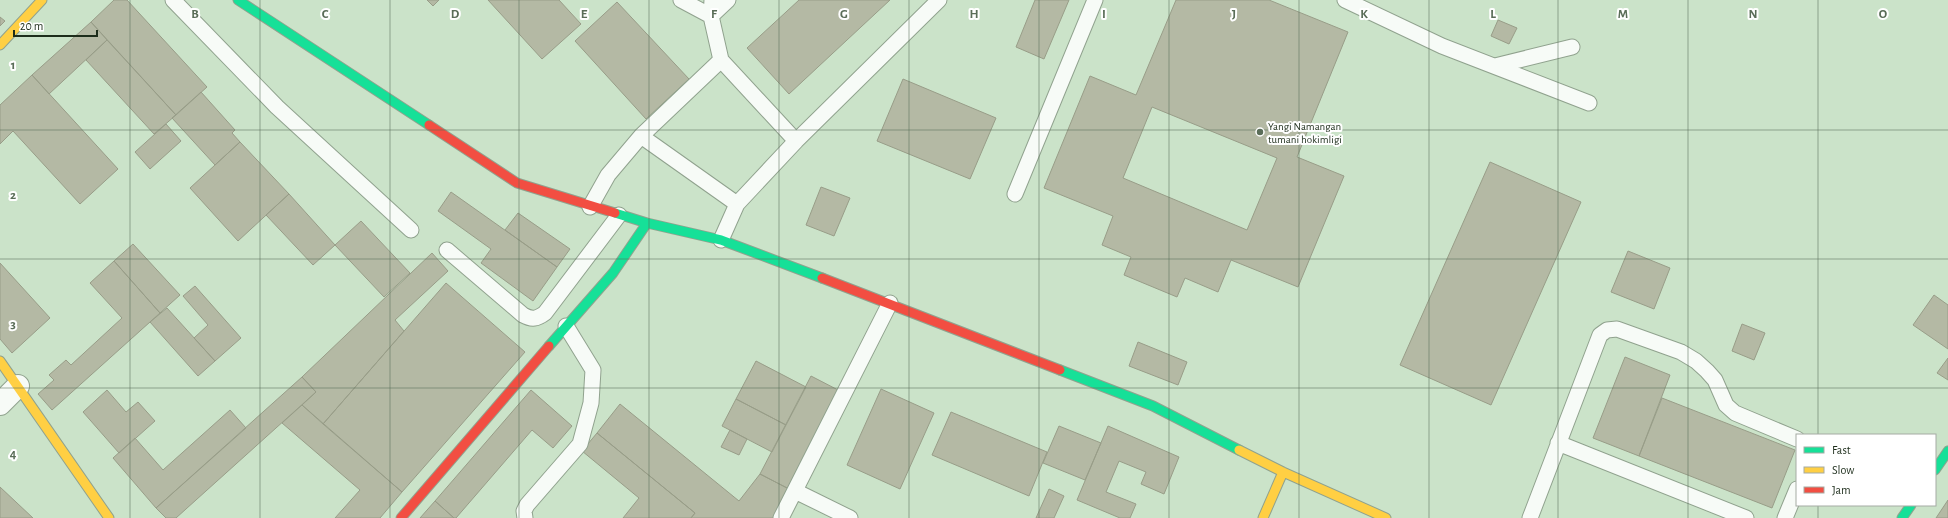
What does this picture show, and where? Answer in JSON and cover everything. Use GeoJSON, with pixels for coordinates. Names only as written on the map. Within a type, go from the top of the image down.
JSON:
{"type":"FeatureCollection","features":[{"type":"Feature","properties":{"kind":"street"},"geometry":{"type":"LineString","coordinates":[[0,45],[42,0]]}},
{"type":"Feature","properties":{"kind":"street"},"geometry":{"type":"LineString","coordinates":[[238,0],[518,183],[647,224],[721,240],[890,303],[1152,406],[1283,472],[1386,518]]}},
{"type":"Feature","properties":{"kind":"street"},"geometry":{"type":"LineString","coordinates":[[401,518],[612,273],[647,224]]}},
{"type":"Feature","properties":{"kind":"street"},"geometry":{"type":"LineString","coordinates":[[0,361],[109,518]]}},
{"type":"Feature","properties":{"kind":"street"},"geometry":{"type":"LineString","coordinates":[[0,404],[18,386]]}},
{"type":"Feature","properties":{"kind":"street"},"geometry":{"type":"LineString","coordinates":[[1936,469],[1948,451]]}},
{"type":"Feature","properties":{"kind":"street"},"geometry":{"type":"LineString","coordinates":[[1263,518],[1283,472]]}},
{"type":"Feature","properties":{"kind":"street"},"geometry":{"type":"LineString","coordinates":[[1902,518],[1910,506]]}},
{"type":"Feature","properties":{"kind":"lane"},"geometry":{"type":"LineString","coordinates":[[173,0],[277,107],[411,230]]}},
{"type":"Feature","properties":{"kind":"lane"},"geometry":{"type":"LineString","coordinates":[[681,0],[711,16]]}},
{"type":"Feature","properties":{"kind":"lane"},"geometry":{"type":"LineString","coordinates":[[712,0],[711,16],[721,60],[796,141]]}},
{"type":"Feature","properties":{"kind":"lane"},"geometry":{"type":"LineString","coordinates":[[711,16],[728,0]]}},
{"type":"Feature","properties":{"kind":"lane"},"geometry":{"type":"LineString","coordinates":[[721,240],[737,204],[796,141],[939,0]]}},
{"type":"Feature","properties":{"kind":"lane"},"geometry":{"type":"LineString","coordinates":[[1015,194],[1095,0]]}},
{"type":"Feature","properties":{"kind":"lane"},"geometry":{"type":"LineString","coordinates":[[1345,0],[1442,46],[1589,103]]}},
{"type":"Feature","properties":{"kind":"lane"},"geometry":{"type":"LineString","coordinates":[[1495,66],[1572,46]]}},
{"type":"Feature","properties":{"kind":"lane"},"geometry":{"type":"LineString","coordinates":[[590,207],[608,175],[641,136],[721,60]]}},
{"type":"Feature","properties":{"kind":"lane"},"geometry":{"type":"LineString","coordinates":[[641,136],[737,204]]}},
{"type":"Feature","properties":{"kind":"lane"},"geometry":{"type":"LineString","coordinates":[[447,250],[523,315],[530,319],[538,318],[545,313],[619,215]]}},
{"type":"Feature","properties":{"kind":"lane"},"geometry":{"type":"LineString","coordinates":[[781,518],[890,303]]}},
{"type":"Feature","properties":{"kind":"lane"},"geometry":{"type":"LineString","coordinates":[[525,518],[524,511],[527,504],[580,444],[591,403],[593,370],[566,326]]}},
{"type":"Feature","properties":{"kind":"lane"},"geometry":{"type":"LineString","coordinates":[[1530,518],[1600,335],[1607,330],[1617,329],[1681,352],[1707,370],[1715,380],[1726,405],[1735,413],[1796,439]]}},
{"type":"Feature","properties":{"kind":"lane"},"geometry":{"type":"LineString","coordinates":[[1558,443],[1746,518]]}},
{"type":"Feature","properties":{"kind":"lane"},"geometry":{"type":"LineString","coordinates":[[795,490],[850,518]]}},
{"type":"Feature","properties":{"kind":"lane"},"geometry":{"type":"LineString","coordinates":[[1785,518],[1796,491]]}},
{"type":"Feature","properties":{"kind":"building"},"geometry":{"type":"Polygon","coordinates":[[[114,0],[127,0],[207,87],[176,115],[91,22],[114,0]]]}},
{"type":"Feature","properties":{"kind":"building"},"geometry":{"type":"Polygon","coordinates":[[[427,0],[439,0],[433,6],[427,0]]]}},
{"type":"Feature","properties":{"kind":"building"},"geometry":{"type":"Polygon","coordinates":[[[488,0],[559,0],[581,24],[542,59],[488,0]]]}},
{"type":"Feature","properties":{"kind":"building"},"geometry":{"type":"Polygon","coordinates":[[[799,0],[890,0],[789,94],[747,48],[799,0]]]}},
{"type":"Feature","properties":{"kind":"building"},"geometry":{"type":"Polygon","coordinates":[[[1035,0],[1069,0],[1044,59],[1016,47],[1035,0]]]}},
{"type":"Feature","properties":{"kind":"building","name":"Yangi Namangan tumani hokimligi"},"geometry":{"type":"Polygon","coordinates":[[[1176,0],[1269,0],[1348,32],[1297,157],[1344,176],[1298,287],[1231,260],[1218,292],[1185,278],[1177,297],[1124,275],[1131,257],[1102,245],[1113,216],[1044,188],[1090,76],[1136,95],[1176,0]],[[1152,107],[1123,178],[1247,230],[1277,158],[1152,107]]]}},
{"type":"Feature","properties":{"kind":"building"},"geometry":{"type":"Polygon","coordinates":[[[617,2],[689,79],[646,119],[575,41],[617,2]]]}},
{"type":"Feature","properties":{"kind":"building"},"geometry":{"type":"Polygon","coordinates":[[[0,17],[5,21],[0,26],[0,17]]]}},
{"type":"Feature","properties":{"kind":"building"},"geometry":{"type":"Polygon","coordinates":[[[1498,20],[1517,28],[1509,44],[1491,36],[1498,20]]]}},
{"type":"Feature","properties":{"kind":"building"},"geometry":{"type":"Polygon","coordinates":[[[91,22],[107,40],[49,94],[32,75],[91,22]]]}},
{"type":"Feature","properties":{"kind":"building"},"geometry":{"type":"Polygon","coordinates":[[[107,40],[176,115],[154,134],[86,60],[107,40]]]}},
{"type":"Feature","properties":{"kind":"building"},"geometry":{"type":"Polygon","coordinates":[[[32,75],[118,169],[80,204],[13,131],[0,144],[0,105],[32,75]]]}},
{"type":"Feature","properties":{"kind":"building"},"geometry":{"type":"Polygon","coordinates":[[[903,79],[996,118],[970,179],[877,141],[903,79]]]}},
{"type":"Feature","properties":{"kind":"building"},"geometry":{"type":"Polygon","coordinates":[[[201,92],[235,130],[232,133],[240,142],[215,165],[172,118],[201,92]]]}},
{"type":"Feature","properties":{"kind":"building"},"geometry":{"type":"Polygon","coordinates":[[[166,124],[181,141],[150,169],[135,152],[166,124]]]}},
{"type":"Feature","properties":{"kind":"building"},"geometry":{"type":"Polygon","coordinates":[[[240,142],[289,194],[238,241],[190,188],[240,142]]]}},
{"type":"Feature","properties":{"kind":"building"},"geometry":{"type":"Polygon","coordinates":[[[1490,162],[1581,202],[1491,405],[1400,365],[1490,162]]]}},
{"type":"Feature","properties":{"kind":"building"},"geometry":{"type":"Polygon","coordinates":[[[821,187],[850,198],[834,236],[806,225],[821,187]]]}},
{"type":"Feature","properties":{"kind":"building"},"geometry":{"type":"Polygon","coordinates":[[[451,192],[557,267],[533,301],[481,263],[491,249],[438,211],[451,192]]]}},
{"type":"Feature","properties":{"kind":"building"},"geometry":{"type":"Polygon","coordinates":[[[289,194],[335,245],[313,265],[266,215],[289,194]]]}},
{"type":"Feature","properties":{"kind":"building"},"geometry":{"type":"Polygon","coordinates":[[[518,213],[570,249],[557,267],[505,230],[518,213]]]}},
{"type":"Feature","properties":{"kind":"building"},"geometry":{"type":"Polygon","coordinates":[[[361,221],[410,273],[384,297],[335,245],[361,221]]]}},
{"type":"Feature","properties":{"kind":"building"},"geometry":{"type":"Polygon","coordinates":[[[133,244],[180,295],[160,313],[114,261],[133,244]]]}},
{"type":"Feature","properties":{"kind":"building"},"geometry":{"type":"Polygon","coordinates":[[[1628,251],[1670,268],[1654,309],[1611,292],[1628,251]]]}},
{"type":"Feature","properties":{"kind":"building"},"geometry":{"type":"Polygon","coordinates":[[[432,253],[448,271],[395,320],[404,331],[323,424],[302,405],[316,392],[302,377],[432,253]]]}},
{"type":"Feature","properties":{"kind":"building"},"geometry":{"type":"Polygon","coordinates":[[[114,261],[160,313],[52,410],[38,394],[54,380],[49,375],[66,360],[71,365],[122,318],[90,283],[114,261]]]}},
{"type":"Feature","properties":{"kind":"building"},"geometry":{"type":"Polygon","coordinates":[[[0,263],[50,318],[12,353],[0,339],[0,263]]]}},
{"type":"Feature","properties":{"kind":"building"},"geometry":{"type":"Polygon","coordinates":[[[446,283],[525,352],[402,492],[323,424],[446,283]]]}},
{"type":"Feature","properties":{"kind":"building"},"geometry":{"type":"Polygon","coordinates":[[[195,286],[241,338],[215,361],[194,338],[208,325],[183,296],[195,286]]]}},
{"type":"Feature","properties":{"kind":"building"},"geometry":{"type":"Polygon","coordinates":[[[1934,295],[1948,305],[1948,349],[1913,325],[1934,295]]]}},
{"type":"Feature","properties":{"kind":"building"},"geometry":{"type":"Polygon","coordinates":[[[167,308],[215,361],[198,376],[150,322],[167,308]]]}},
{"type":"Feature","properties":{"kind":"building"},"geometry":{"type":"Polygon","coordinates":[[[1742,324],[1765,333],[1754,360],[1732,351],[1742,324]]]}},
{"type":"Feature","properties":{"kind":"building"},"geometry":{"type":"Polygon","coordinates":[[[1138,342],[1187,362],[1178,385],[1129,366],[1138,342]]]}},
{"type":"Feature","properties":{"kind":"building"},"geometry":{"type":"Polygon","coordinates":[[[1625,357],[1670,375],[1639,456],[1593,438],[1625,357]]]}},
{"type":"Feature","properties":{"kind":"building"},"geometry":{"type":"Polygon","coordinates":[[[1948,358],[1948,380],[1937,373],[1948,358]]]}},
{"type":"Feature","properties":{"kind":"building"},"geometry":{"type":"Polygon","coordinates":[[[756,361],[806,387],[786,425],[736,399],[756,361]]]}},
{"type":"Feature","properties":{"kind":"building"},"geometry":{"type":"Polygon","coordinates":[[[811,376],[840,391],[789,489],[760,474],[811,376]]]}},
{"type":"Feature","properties":{"kind":"building"},"geometry":{"type":"Polygon","coordinates":[[[302,377],[316,392],[176,518],[166,518],[156,508],[302,377]]]}},
{"type":"Feature","properties":{"kind":"building"},"geometry":{"type":"Polygon","coordinates":[[[881,389],[934,413],[900,489],[847,465],[881,389]]]}},
{"type":"Feature","properties":{"kind":"building"},"geometry":{"type":"Polygon","coordinates":[[[107,390],[126,412],[138,402],[155,421],[119,453],[83,412],[107,390]]]}},
{"type":"Feature","properties":{"kind":"building"},"geometry":{"type":"Polygon","coordinates":[[[531,390],[572,426],[553,448],[532,430],[456,518],[454,518],[435,501],[531,390]]]}},
{"type":"Feature","properties":{"kind":"building"},"geometry":{"type":"Polygon","coordinates":[[[1662,398],[1795,450],[1772,508],[1639,456],[1662,398]]]}},
{"type":"Feature","properties":{"kind":"building"},"geometry":{"type":"Polygon","coordinates":[[[736,399],[786,425],[772,452],[722,426],[736,399]]]}},
{"type":"Feature","properties":{"kind":"building"},"geometry":{"type":"Polygon","coordinates":[[[620,404],[739,501],[760,474],[789,489],[774,518],[691,518],[695,513],[597,433],[620,404]]]}},
{"type":"Feature","properties":{"kind":"building"},"geometry":{"type":"Polygon","coordinates":[[[302,405],[402,492],[380,518],[335,518],[360,490],[282,423],[302,405]]]}},
{"type":"Feature","properties":{"kind":"building"},"geometry":{"type":"Polygon","coordinates":[[[230,410],[246,428],[156,508],[113,458],[135,438],[163,470],[230,410]]]}},
{"type":"Feature","properties":{"kind":"building"},"geometry":{"type":"Polygon","coordinates":[[[951,412],[1047,452],[1029,496],[932,455],[951,412]]]}},
{"type":"Feature","properties":{"kind":"building"},"geometry":{"type":"Polygon","coordinates":[[[1059,426],[1101,443],[1085,480],[1043,463],[1059,426]]]}},
{"type":"Feature","properties":{"kind":"building"},"geometry":{"type":"Polygon","coordinates":[[[1108,426],[1179,457],[1164,494],[1141,484],[1146,472],[1119,461],[1106,492],[1136,504],[1130,518],[1120,518],[1077,500],[1108,426]]]}},
{"type":"Feature","properties":{"kind":"building"},"geometry":{"type":"Polygon","coordinates":[[[730,430],[747,439],[739,455],[721,447],[730,430]]]}},
{"type":"Feature","properties":{"kind":"building"},"geometry":{"type":"Polygon","coordinates":[[[597,433],[695,513],[691,518],[623,518],[639,498],[582,451],[597,433]]]}},
{"type":"Feature","properties":{"kind":"building"},"geometry":{"type":"Polygon","coordinates":[[[0,487],[33,518],[0,518],[0,487]]]}},
{"type":"Feature","properties":{"kind":"building"},"geometry":{"type":"Polygon","coordinates":[[[1049,489],[1064,496],[1054,518],[1036,518],[1049,489]]]}},
{"type":"Feature","properties":{"kind":"building"},"geometry":{"type":"Polygon","coordinates":[[[1948,500],[1948,518],[1936,518],[1948,500]]]}},
{"type":"Feature","properties":{"kind":"building"},"geometry":{"type":"Polygon","coordinates":[[[435,501],[454,518],[420,518],[435,501]]]}},
{"type":"Feature","properties":{"kind":"traffic: fast"},"geometry":{"type":"LineString","coordinates":[[238,0],[429,125]]}},
{"type":"Feature","properties":{"kind":"traffic: fast"},"geometry":{"type":"LineString","coordinates":[[615,213],[647,223],[721,240],[822,278]]}},
{"type":"Feature","properties":{"kind":"traffic: fast"},"geometry":{"type":"LineString","coordinates":[[549,346],[613,273],[647,223]]}},
{"type":"Feature","properties":{"kind":"traffic: fast"},"geometry":{"type":"LineString","coordinates":[[1060,370],[1153,406],[1239,450]]}},
{"type":"Feature","properties":{"kind":"traffic: fast"},"geometry":{"type":"LineString","coordinates":[[1936,469],[1948,451]]}},
{"type":"Feature","properties":{"kind":"traffic: fast"},"geometry":{"type":"LineString","coordinates":[[1902,518],[1910,506]]}},
{"type":"Feature","properties":{"kind":"traffic: slow"},"geometry":{"type":"LineString","coordinates":[[0,45],[42,0]]}},
{"type":"Feature","properties":{"kind":"traffic: slow"},"geometry":{"type":"LineString","coordinates":[[0,361],[109,518]]}},
{"type":"Feature","properties":{"kind":"traffic: slow"},"geometry":{"type":"LineString","coordinates":[[1239,450],[1283,472],[1386,518]]}},
{"type":"Feature","properties":{"kind":"traffic: slow"},"geometry":{"type":"LineString","coordinates":[[1263,518],[1283,472]]}},
{"type":"Feature","properties":{"kind":"traffic: jam"},"geometry":{"type":"LineString","coordinates":[[429,125],[517,183],[615,213]]}},
{"type":"Feature","properties":{"kind":"traffic: jam"},"geometry":{"type":"LineString","coordinates":[[822,278],[1060,370]]}},
{"type":"Feature","properties":{"kind":"traffic: jam"},"geometry":{"type":"LineString","coordinates":[[401,518],[549,346]]}},
{"type":"Feature","properties":{"kind":"place","name":"Yangi Namangan tumani hokimligi"},"geometry":{"type":"Point","coordinates":[1260,132]}}]}
